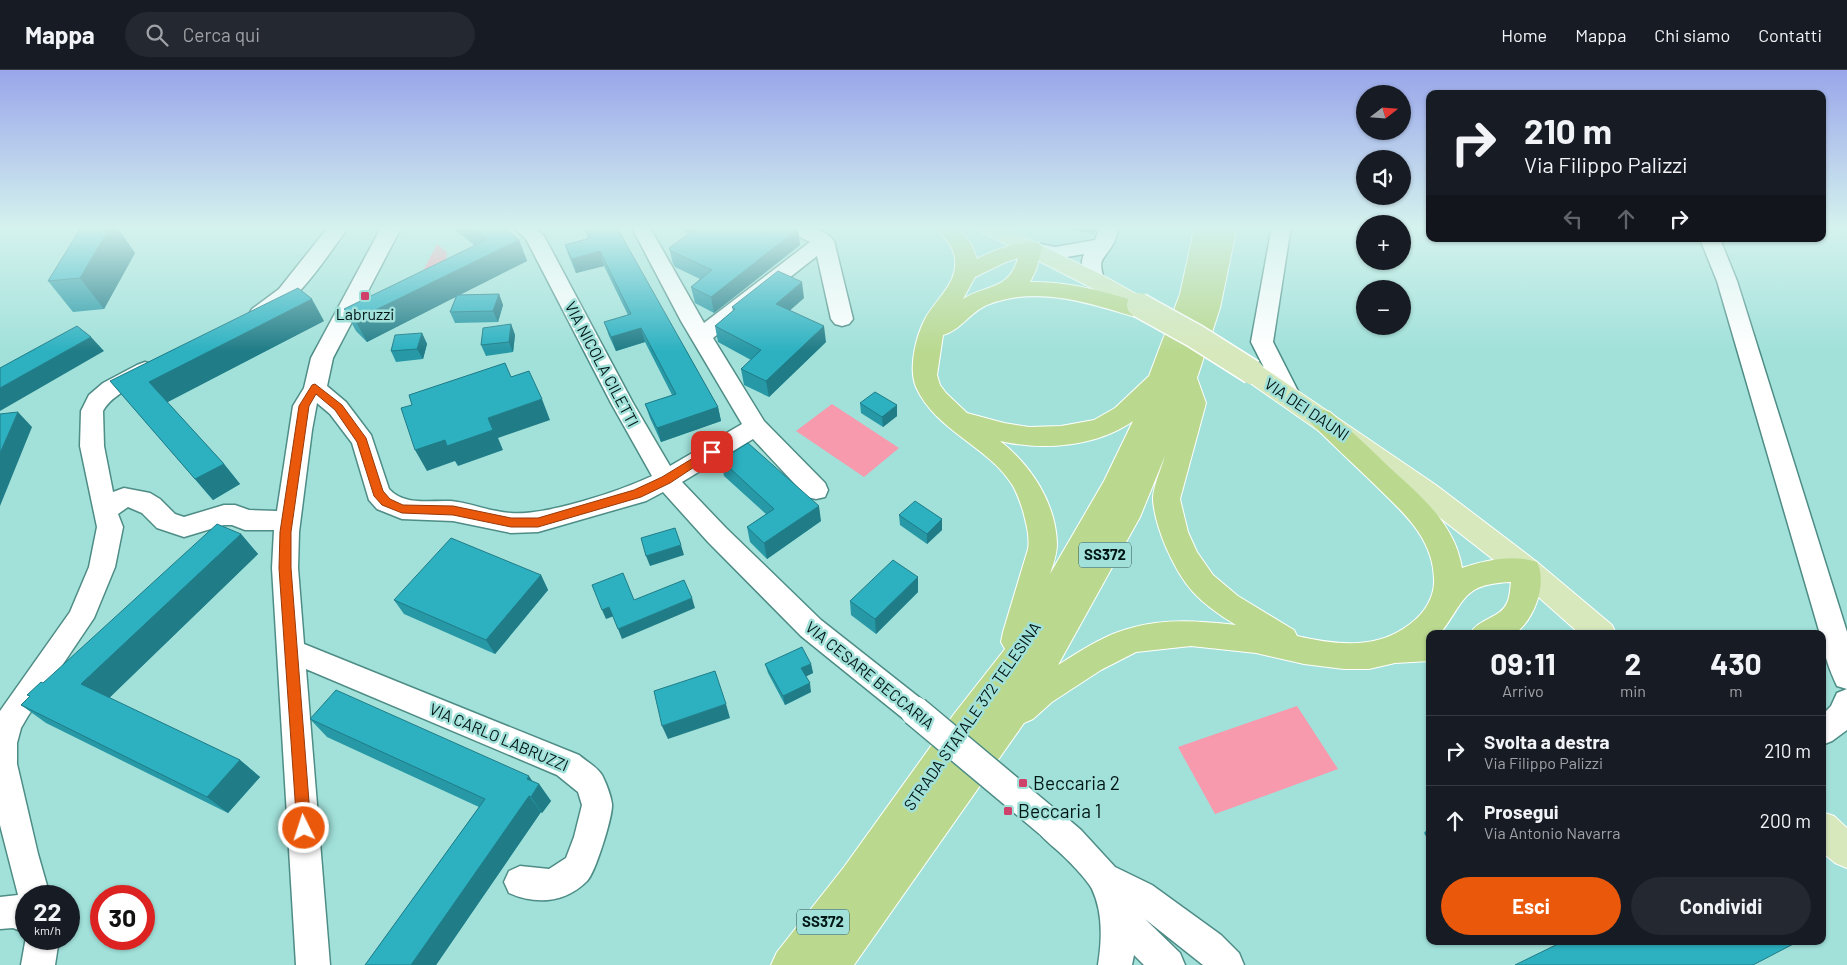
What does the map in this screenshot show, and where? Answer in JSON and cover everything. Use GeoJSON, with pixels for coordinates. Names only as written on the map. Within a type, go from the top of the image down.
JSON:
{"type":"FeatureCollection","features":[{"type":"Feature","properties":{"kind":"highway"},"geometry":{"type":"LineString","coordinates":[[967,268],[967,272],[957,292],[936,319],[925,357],[925,378],[935,397],[1016,470],[1034,500],[1043,544],[1034,583],[1019,623],[1012,664]]}},
{"type":"Feature","properties":{"kind":"highway"},"geometry":{"type":"LineString","coordinates":[[967,272],[976,268]]}},
{"type":"Feature","properties":{"kind":"highway"},"geometry":{"type":"LineString","coordinates":[[932,335],[976,301],[1002,292],[1016,284],[1023,277],[1026,268]]}},
{"type":"Feature","properties":{"kind":"highway","name":"STRADA STATALE 372 TELESINA"},"geometry":{"type":"LineString","coordinates":[[832,965],[1006,723],[1061,633],[1126,517],[1172,378],[1197,268]]}},
{"type":"Feature","properties":{"kind":"highway","name":"STRADA STATALE 372 TELESINA"},"geometry":{"type":"LineString","coordinates":[[790,965],[857,879],[965,724],[1012,664],[1038,623],[1116,483],[1145,422],[1172,378],[1209,308],[1218,268]]}},
{"type":"Feature","properties":{"kind":"highway"},"geometry":{"type":"LineString","coordinates":[[1002,292],[1033,288],[1068,290],[1159,316]]}},
{"type":"Feature","properties":{"kind":"highway"},"geometry":{"type":"LineString","coordinates":[[959,420],[1028,436],[1083,432],[1112,422],[1172,378],[1193,403],[1166,499],[1174,532],[1186,558],[1204,583],[1228,605],[1304,651]]}},
{"type":"Feature","properties":{"kind":"highway"},"geometry":{"type":"LineString","coordinates":[[1321,418],[1430,523],[1446,552],[1449,568],[1448,596]]}},
{"type":"Feature","properties":{"kind":"highway"},"geometry":{"type":"LineString","coordinates":[[1395,650],[1425,630],[1441,611],[1448,596],[1460,583],[1475,575],[1487,572],[1526,570],[1524,596],[1518,612],[1513,620],[1495,630]]}},
{"type":"Feature","properties":{"kind":"highway"},"geometry":{"type":"LineString","coordinates":[[1006,723],[1041,692],[1090,661],[1132,640],[1191,634],[1256,640],[1304,651],[1352,656],[1369,656],[1395,650],[1426,648]]}},
{"type":"Feature","properties":{"kind":"main road","name":"VIA DEI DAUNI"},"geometry":{"type":"LineString","coordinates":[[1070,268],[1159,316],[1252,372],[1321,418],[1426,492],[1526,570],[1596,630]]}},
{"type":"Feature","properties":{"kind":"main road"},"geometry":{"type":"LineString","coordinates":[[1826,832],[1847,851]]}},
{"type":"Feature","properties":{"kind":"street"},"geometry":{"type":"LineString","coordinates":[[243,322],[286,294],[306,268]]}},
{"type":"Feature","properties":{"kind":"street"},"geometry":{"type":"LineString","coordinates":[[313,965],[285,568],[287,520],[304,406],[315,388],[322,358],[370,268]]}},
{"type":"Feature","properties":{"kind":"street","name":"VIA NICOLA CILETTI"},"geometry":{"type":"LineString","coordinates":[[549,268],[666,480]]}},
{"type":"Feature","properties":{"kind":"street"},"geometry":{"type":"LineString","coordinates":[[665,268],[701,336],[755,427],[816,490]]}},
{"type":"Feature","properties":{"kind":"street"},"geometry":{"type":"LineString","coordinates":[[701,336],[789,268]]}},
{"type":"Feature","properties":{"kind":"street"},"geometry":{"type":"LineString","coordinates":[[830,268],[842,320]]}},
{"type":"Feature","properties":{"kind":"street"},"geometry":{"type":"LineString","coordinates":[[1091,268],[1094,280]]}},
{"type":"Feature","properties":{"kind":"street"},"geometry":{"type":"LineString","coordinates":[[1275,268],[1262,342],[1290,397]]}},
{"type":"Feature","properties":{"kind":"street"},"geometry":{"type":"LineString","coordinates":[[1722,268],[1847,677]]}},
{"type":"Feature","properties":{"kind":"street"},"geometry":{"type":"LineString","coordinates":[[31,885],[2,764],[2,743],[8,724],[18,707],[80,618],[93,592],[107,548],[110,527],[92,446],[92,411],[97,401],[111,390],[162,362]]}},
{"type":"Feature","properties":{"kind":"street"},"geometry":{"type":"LineString","coordinates":[[315,388],[338,408],[362,441],[378,493],[386,502],[402,509],[453,511],[511,523],[538,522],[637,494],[666,480],[755,427]]}},
{"type":"Feature","properties":{"kind":"street","name":"VIA CESARE BECCARIA"},"geometry":{"type":"LineString","coordinates":[[666,480],[717,535],[811,628],[915,711],[1049,823],[1070,841],[1104,878],[1141,896],[1209,947],[1227,965]]}},
{"type":"Feature","properties":{"kind":"street"},"geometry":{"type":"LineString","coordinates":[[105,511],[124,497],[141,500],[151,506],[166,521],[184,527],[224,515],[236,515],[246,520],[287,520]]}},
{"type":"Feature","properties":{"kind":"street","name":"VIA CARLO LABRUZZI"},"geometry":{"type":"LineString","coordinates":[[292,651],[568,765],[590,783],[597,805],[590,837],[577,869],[552,885],[520,882]]}},
{"type":"Feature","properties":{"kind":"street"},"geometry":{"type":"LineString","coordinates":[[1826,730],[1837,721],[1845,710],[1847,702]]}},
{"type":"Feature","properties":{"kind":"street"},"geometry":{"type":"LineString","coordinates":[[1104,878],[1117,915],[1119,947],[1116,965]]}},
{"type":"Feature","properties":{"kind":"street"},"geometry":{"type":"LineString","coordinates":[[0,913],[15,911]]}},
{"type":"Feature","properties":{"kind":"street"},"geometry":{"type":"LineString","coordinates":[[1117,915],[1168,965]]}},
{"type":"Feature","properties":{"kind":"street"},"geometry":{"type":"LineString","coordinates":[[38,965],[40,950]]}},
{"type":"Feature","properties":{"kind":"shaded area"},"geometry":{"type":"Polygon","coordinates":[[[425,268],[445,268],[445,268],[420,277],[425,268]]]}},
{"type":"Feature","properties":{"kind":"shaded area"},"geometry":{"type":"Polygon","coordinates":[[[832,404],[899,448],[864,477],[796,431],[832,404]]]}},
{"type":"Feature","properties":{"kind":"shaded area"},"geometry":{"type":"Polygon","coordinates":[[[1297,706],[1338,769],[1215,814],[1178,747],[1297,706]]]}},
{"type":"Feature","properties":{"kind":"building"},"geometry":{"type":"Polygon","coordinates":[[[56,268],[86,268],[80,278],[48,281],[56,268]]]}},
{"type":"Feature","properties":{"kind":"building"},"geometry":{"type":"Polygon","coordinates":[[[429,268],[462,268],[355,320],[344,309],[429,268]]]}},
{"type":"Feature","properties":{"kind":"building"},"geometry":{"type":"Polygon","coordinates":[[[608,268],[640,268],[718,407],[657,428],[645,404],[676,394],[641,328],[611,337],[604,322],[631,314],[608,268]]]}},
{"type":"Feature","properties":{"kind":"building"},"geometry":{"type":"Polygon","coordinates":[[[707,268],[748,268],[711,297],[691,287],[712,270],[707,268]]]}},
{"type":"Feature","properties":{"kind":"building"},"geometry":{"type":"Polygon","coordinates":[[[778,271],[802,282],[776,304],[824,326],[766,381],[741,369],[761,350],[715,326],[735,309],[732,307],[778,271]]]}},
{"type":"Feature","properties":{"kind":"building"},"geometry":{"type":"Polygon","coordinates":[[[298,288],[312,299],[149,382],[224,464],[195,479],[110,381],[298,288]]]}},
{"type":"Feature","properties":{"kind":"building"},"geometry":{"type":"Polygon","coordinates":[[[499,294],[493,311],[450,312],[457,295],[499,294]]]}},
{"type":"Feature","properties":{"kind":"building"},"geometry":{"type":"Polygon","coordinates":[[[511,324],[509,342],[481,345],[483,328],[511,324]]]}},
{"type":"Feature","properties":{"kind":"building"},"geometry":{"type":"Polygon","coordinates":[[[77,326],[91,337],[0,388],[0,368],[77,326]]]}},
{"type":"Feature","properties":{"kind":"building"},"geometry":{"type":"Polygon","coordinates":[[[422,333],[417,349],[391,351],[395,335],[422,333]]]}},
{"type":"Feature","properties":{"kind":"building"},"geometry":{"type":"Polygon","coordinates":[[[505,363],[511,377],[529,371],[542,399],[488,418],[493,430],[447,446],[445,440],[415,450],[401,408],[412,405],[409,395],[505,363]]]}},
{"type":"Feature","properties":{"kind":"building"},"geometry":{"type":"Polygon","coordinates":[[[875,392],[897,405],[882,417],[860,403],[875,392]]]}},
{"type":"Feature","properties":{"kind":"building"},"geometry":{"type":"Polygon","coordinates":[[[18,412],[4,444],[0,453],[0,414],[18,412]]]}},
{"type":"Feature","properties":{"kind":"building"},"geometry":{"type":"Polygon","coordinates":[[[748,443],[819,506],[764,543],[747,527],[774,509],[721,460],[748,443]]]}},
{"type":"Feature","properties":{"kind":"building"},"geometry":{"type":"Polygon","coordinates":[[[915,501],[942,519],[927,534],[899,515],[915,501]]]}},
{"type":"Feature","properties":{"kind":"building"},"geometry":{"type":"Polygon","coordinates":[[[217,524],[241,534],[81,684],[240,760],[207,797],[21,705],[30,696],[27,695],[41,682],[43,683],[217,524]]]}},
{"type":"Feature","properties":{"kind":"building"},"geometry":{"type":"Polygon","coordinates":[[[675,528],[681,545],[646,556],[641,538],[675,528]]]}},
{"type":"Feature","properties":{"kind":"building"},"geometry":{"type":"Polygon","coordinates":[[[451,538],[541,575],[486,640],[394,600],[451,538]]]}},
{"type":"Feature","properties":{"kind":"building"},"geometry":{"type":"Polygon","coordinates":[[[893,560],[918,577],[875,619],[850,601],[893,560]]]}},
{"type":"Feature","properties":{"kind":"building"},"geometry":{"type":"Polygon","coordinates":[[[623,573],[634,600],[684,580],[692,598],[618,629],[609,607],[602,610],[592,585],[623,573]]]}},
{"type":"Feature","properties":{"kind":"building"},"geometry":{"type":"Polygon","coordinates":[[[802,647],[811,664],[801,668],[810,683],[783,696],[765,664],[802,647]]]}},
{"type":"Feature","properties":{"kind":"building"},"geometry":{"type":"Polygon","coordinates":[[[715,671],[726,704],[662,726],[654,691],[715,671]]]}},
{"type":"Feature","properties":{"kind":"building"},"geometry":{"type":"Polygon","coordinates":[[[336,690],[529,776],[527,779],[539,784],[411,965],[365,965],[485,799],[310,719],[336,690]]]}},
{"type":"Feature","properties":{"kind":"building"},"geometry":{"type":"Polygon","coordinates":[[[1556,945],[1791,945],[1753,965],[1515,965],[1556,945]]]}},
{"type":"Feature","properties":{"kind":"place","name":"Labruzzi"},"geometry":{"type":"Point","coordinates":[365,296]}},
{"type":"Feature","properties":{"kind":"place","name":"Beccaria 2"},"geometry":{"type":"Point","coordinates":[1023,783]}},
{"type":"Feature","properties":{"kind":"place","name":"Beccaria 1"},"geometry":{"type":"Point","coordinates":[1008,811]}},
{"type":"Feature","properties":{"kind":"route"},"geometry":{"type":"LineString","coordinates":[[304,828],[285,568],[286,532],[300,430],[304,406],[315,388],[338,408],[352,424],[362,441],[378,493],[386,502],[402,509],[453,511],[511,523],[538,522],[637,494],[666,480],[712,452]]}}]}
